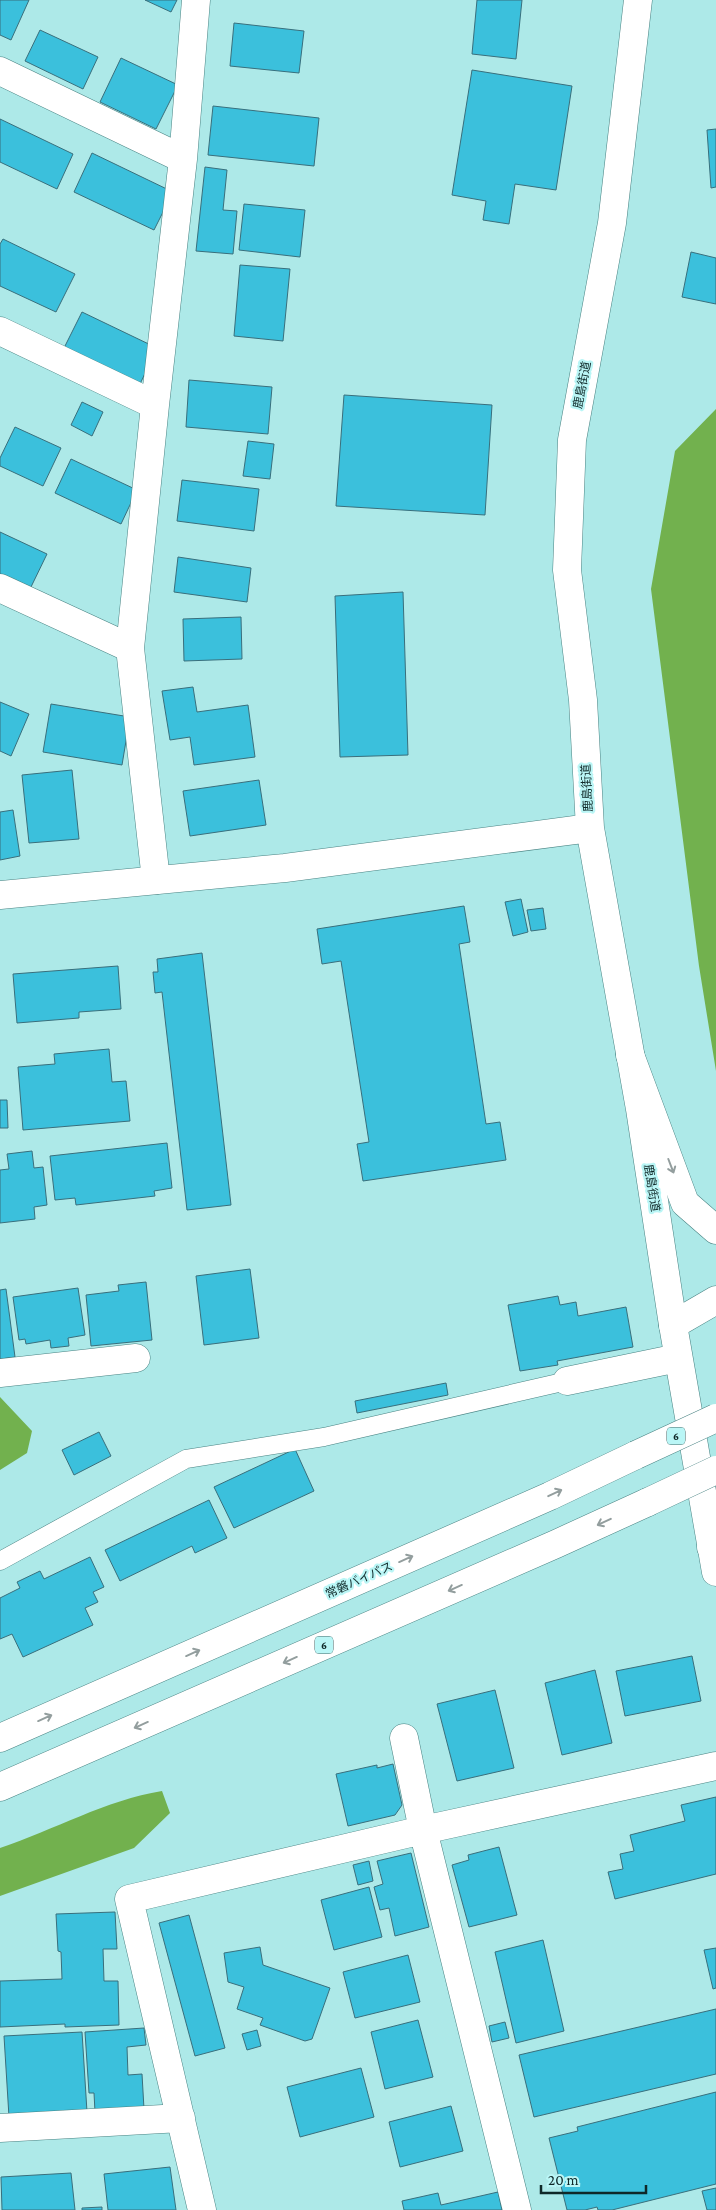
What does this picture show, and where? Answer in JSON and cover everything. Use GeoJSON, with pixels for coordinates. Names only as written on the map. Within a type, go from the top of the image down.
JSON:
{"type":"FeatureCollection","features":[{"type":"Feature","properties":{"kind":"main road"},"geometry":{"type":"LineString","coordinates":[[156,880],[130,648],[183,159],[196,0]]}},
{"type":"Feature","properties":{"kind":"main road","name":"鹿島街道"},"geometry":{"type":"LineString","coordinates":[[638,0],[612,223],[572,440],[566,570],[582,700],[590,828],[630,1055],[678,1358],[714,1555]]}},
{"type":"Feature","properties":{"kind":"main road"},"geometry":{"type":"LineString","coordinates":[[0,71],[183,159]]}},
{"type":"Feature","properties":{"kind":"main road"},"geometry":{"type":"LineString","coordinates":[[0,331],[155,405]]}},
{"type":"Feature","properties":{"kind":"main road"},"geometry":{"type":"LineString","coordinates":[[0,588],[130,648]]}},
{"type":"Feature","properties":{"kind":"main road"},"geometry":{"type":"LineString","coordinates":[[0,895],[285,868],[590,828]]}},
{"type":"Feature","properties":{"kind":"main road"},"geometry":{"type":"LineString","coordinates":[[630,1055],[685,1203],[716,1230]]}},
{"type":"Feature","properties":{"kind":"main road"},"geometry":{"type":"LineString","coordinates":[[673,1325],[716,1300]]}},
{"type":"Feature","properties":{"kind":"main road"},"geometry":{"type":"LineString","coordinates":[[0,1373],[136,1358]]}},
{"type":"Feature","properties":{"kind":"main road"},"geometry":{"type":"LineString","coordinates":[[567,1382],[678,1358]]}},
{"type":"Feature","properties":{"kind":"main road","name":"常磐バイパス"},"geometry":{"type":"LineString","coordinates":[[0,1738],[550,1496],[716,1418]]}},
{"type":"Feature","properties":{"kind":"main road","name":"6"},"geometry":{"type":"LineString","coordinates":[[0,1787],[538,1552],[716,1470]]}},
{"type":"Feature","properties":{"kind":"main road"},"geometry":{"type":"LineString","coordinates":[[404,1738],[423,1830],[517,2210]]}},
{"type":"Feature","properties":{"kind":"main road"},"geometry":{"type":"LineString","coordinates":[[202,2210],[129,1899],[423,1830],[716,1766]]}},
{"type":"Feature","properties":{"kind":"main road"},"geometry":{"type":"LineString","coordinates":[[0,2128],[181,2118]]}},
{"type":"Feature","properties":{"kind":"lane"},"geometry":{"type":"LineString","coordinates":[[0,1560],[186,1459],[324,1437],[567,1382]]}},
{"type":"Feature","properties":{"kind":"green space"},"geometry":{"type":"Polygon","coordinates":[[[716,409],[716,1071],[699,966],[651,589],[675,451],[716,409]]]}},
{"type":"Feature","properties":{"kind":"green space"},"geometry":{"type":"Polygon","coordinates":[[[0,1397],[32,1431],[27,1453],[0,1470],[0,1397]]]}},
{"type":"Feature","properties":{"kind":"green space"},"geometry":{"type":"Polygon","coordinates":[[[162,1791],[170,1813],[134,1848],[0,1896],[0,1848],[100,1808],[141,1795],[162,1791]]]}},
{"type":"Feature","properties":{"kind":"building"},"geometry":{"type":"Polygon","coordinates":[[[0,0],[29,0],[11,40],[0,35],[0,0]]]}},
{"type":"Feature","properties":{"kind":"building"},"geometry":{"type":"Polygon","coordinates":[[[145,0],[177,0],[171,12],[145,0]]]}},
{"type":"Feature","properties":{"kind":"building"},"geometry":{"type":"Polygon","coordinates":[[[477,0],[522,0],[516,59],[472,54],[477,0]]]}},
{"type":"Feature","properties":{"kind":"building"},"geometry":{"type":"Polygon","coordinates":[[[234,23],[304,31],[299,73],[230,66],[234,23]]]}},
{"type":"Feature","properties":{"kind":"building"},"geometry":{"type":"Polygon","coordinates":[[[40,30],[98,57],[83,89],[25,61],[40,30]]]}},
{"type":"Feature","properties":{"kind":"building"},"geometry":{"type":"Polygon","coordinates":[[[121,58],[178,85],[156,129],[100,102],[121,58]]]}},
{"type":"Feature","properties":{"kind":"building"},"geometry":{"type":"Polygon","coordinates":[[[472,70],[572,86],[556,190],[515,184],[509,224],[483,220],[486,201],[452,195],[472,70]]]}},
{"type":"Feature","properties":{"kind":"building"},"geometry":{"type":"Polygon","coordinates":[[[213,106],[319,118],[314,166],[208,155],[213,106]]]}},
{"type":"Feature","properties":{"kind":"building"},"geometry":{"type":"Polygon","coordinates":[[[0,119],[73,154],[57,189],[0,162],[0,119]]]}},
{"type":"Feature","properties":{"kind":"building"},"geometry":{"type":"Polygon","coordinates":[[[716,129],[716,187],[711,188],[707,130],[716,129]]]}},
{"type":"Feature","properties":{"kind":"building"},"geometry":{"type":"Polygon","coordinates":[[[92,153],[173,192],[154,230],[74,192],[92,153]]]}},
{"type":"Feature","properties":{"kind":"building"},"geometry":{"type":"Polygon","coordinates":[[[205,167],[227,170],[223,210],[237,211],[233,254],[196,251],[205,167]]]}},
{"type":"Feature","properties":{"kind":"building"},"geometry":{"type":"Polygon","coordinates":[[[244,204],[305,210],[300,257],[239,250],[244,204]]]}},
{"type":"Feature","properties":{"kind":"building"},"geometry":{"type":"Polygon","coordinates":[[[3,239],[75,274],[56,312],[0,286],[0,244],[3,239]]]}},
{"type":"Feature","properties":{"kind":"building"},"geometry":{"type":"Polygon","coordinates":[[[691,252],[716,258],[716,304],[682,297],[691,252]]]}},
{"type":"Feature","properties":{"kind":"building"},"geometry":{"type":"Polygon","coordinates":[[[240,265],[290,269],[283,341],[234,336],[240,265]]]}},
{"type":"Feature","properties":{"kind":"building"},"geometry":{"type":"Polygon","coordinates":[[[82,312],[157,348],[140,384],[64,348],[82,312]]]}},
{"type":"Feature","properties":{"kind":"building"},"geometry":{"type":"Polygon","coordinates":[[[189,380],[272,387],[268,434],[186,427],[189,380]]]}},
{"type":"Feature","properties":{"kind":"building"},"geometry":{"type":"Polygon","coordinates":[[[344,395],[492,405],[485,515],[336,506],[344,395]]]}},
{"type":"Feature","properties":{"kind":"building"},"geometry":{"type":"Polygon","coordinates":[[[82,402],[103,412],[92,436],[71,425],[82,402]]]}},
{"type":"Feature","properties":{"kind":"building"},"geometry":{"type":"Polygon","coordinates":[[[15,427],[61,448],[43,486],[0,466],[0,458],[15,427]]]}},
{"type":"Feature","properties":{"kind":"building"},"geometry":{"type":"Polygon","coordinates":[[[248,441],[274,444],[270,479],[243,476],[248,441]]]}},
{"type":"Feature","properties":{"kind":"building"},"geometry":{"type":"Polygon","coordinates":[[[71,459],[137,490],[121,524],[55,493],[71,459]]]}},
{"type":"Feature","properties":{"kind":"building"},"geometry":{"type":"Polygon","coordinates":[[[182,480],[259,489],[254,531],[177,521],[182,480]]]}},
{"type":"Feature","properties":{"kind":"building"},"geometry":{"type":"Polygon","coordinates":[[[0,532],[47,554],[30,589],[0,575],[0,532]]]}},
{"type":"Feature","properties":{"kind":"building"},"geometry":{"type":"Polygon","coordinates":[[[178,557],[251,568],[247,602],[174,592],[178,557]]]}},
{"type":"Feature","properties":{"kind":"building"},"geometry":{"type":"Polygon","coordinates":[[[403,592],[408,755],[340,757],[335,596],[403,592]]]}},
{"type":"Feature","properties":{"kind":"building"},"geometry":{"type":"Polygon","coordinates":[[[241,617],[242,659],[184,661],[183,619],[241,617]]]}},
{"type":"Feature","properties":{"kind":"building"},"geometry":{"type":"Polygon","coordinates":[[[193,687],[197,712],[248,705],[255,757],[194,765],[190,737],[170,740],[162,691],[193,687]]]}},
{"type":"Feature","properties":{"kind":"building"},"geometry":{"type":"Polygon","coordinates":[[[0,702],[29,714],[11,756],[0,751],[0,702]]]}},
{"type":"Feature","properties":{"kind":"building"},"geometry":{"type":"Polygon","coordinates":[[[51,704],[130,717],[122,765],[43,752],[51,704]]]}},
{"type":"Feature","properties":{"kind":"building"},"geometry":{"type":"Polygon","coordinates":[[[72,770],[79,839],[29,843],[22,775],[72,770]]]}},
{"type":"Feature","properties":{"kind":"building"},"geometry":{"type":"Polygon","coordinates":[[[259,780],[266,825],[190,836],[183,791],[259,780]]]}},
{"type":"Feature","properties":{"kind":"building"},"geometry":{"type":"Polygon","coordinates":[[[13,810],[20,856],[0,860],[0,812],[13,810]]]}},
{"type":"Feature","properties":{"kind":"building"},"geometry":{"type":"Polygon","coordinates":[[[521,899],[528,932],[513,936],[505,902],[521,899]]]}},
{"type":"Feature","properties":{"kind":"building"},"geometry":{"type":"Polygon","coordinates":[[[464,906],[470,942],[459,944],[486,1124],[500,1122],[506,1160],[363,1181],[357,1144],[369,1142],[341,961],[322,964],[317,929],[464,906]]]}},
{"type":"Feature","properties":{"kind":"building"},"geometry":{"type":"Polygon","coordinates":[[[543,908],[546,929],[531,931],[527,910],[543,908]]]}},
{"type":"Feature","properties":{"kind":"building"},"geometry":{"type":"Polygon","coordinates":[[[202,953],[231,1205],[187,1210],[162,992],[155,993],[153,972],[158,972],[157,959],[202,953]]]}},
{"type":"Feature","properties":{"kind":"building"},"geometry":{"type":"Polygon","coordinates":[[[118,966],[121,1009],[79,1012],[79,1018],[17,1023],[13,974],[118,966]]]}},
{"type":"Feature","properties":{"kind":"building"},"geometry":{"type":"Polygon","coordinates":[[[109,1049],[112,1082],[126,1081],[130,1121],[23,1130],[18,1067],[55,1064],[54,1054],[109,1049]]]}},
{"type":"Feature","properties":{"kind":"building"},"geometry":{"type":"Polygon","coordinates":[[[0,1100],[7,1100],[8,1128],[0,1128],[0,1100]]]}},
{"type":"Feature","properties":{"kind":"building"},"geometry":{"type":"Polygon","coordinates":[[[167,1143],[172,1188],[154,1191],[155,1196],[76,1205],[75,1198],[55,1200],[50,1156],[167,1143]]]}},
{"type":"Feature","properties":{"kind":"building"},"geometry":{"type":"Polygon","coordinates":[[[32,1151],[34,1168],[43,1167],[47,1205],[34,1207],[35,1219],[0,1223],[0,1170],[9,1169],[7,1154],[32,1151]]]}},
{"type":"Feature","properties":{"kind":"building"},"geometry":{"type":"Polygon","coordinates":[[[250,1269],[259,1338],[204,1345],[196,1276],[250,1269]]]}},
{"type":"Feature","properties":{"kind":"building"},"geometry":{"type":"Polygon","coordinates":[[[146,1282],[152,1340],[91,1346],[86,1295],[119,1291],[118,1285],[146,1282]]]}},
{"type":"Feature","properties":{"kind":"building"},"geometry":{"type":"Polygon","coordinates":[[[78,1288],[85,1335],[68,1338],[69,1346],[51,1348],[50,1340],[26,1344],[25,1339],[19,1340],[13,1297],[78,1288]]]}},
{"type":"Feature","properties":{"kind":"building"},"geometry":{"type":"Polygon","coordinates":[[[6,1289],[15,1357],[0,1359],[0,1290],[6,1289]]]}},
{"type":"Feature","properties":{"kind":"building"},"geometry":{"type":"Polygon","coordinates":[[[558,1296],[560,1305],[576,1302],[578,1316],[626,1307],[633,1347],[557,1361],[558,1365],[520,1371],[508,1305],[558,1296]]]}},
{"type":"Feature","properties":{"kind":"building"},"geometry":{"type":"Polygon","coordinates":[[[446,1383],[448,1395],[357,1413],[355,1401],[446,1383]]]}},
{"type":"Feature","properties":{"kind":"building"},"geometry":{"type":"Polygon","coordinates":[[[99,1432],[111,1456],[74,1475],[62,1450],[99,1432]]]}},
{"type":"Feature","properties":{"kind":"building"},"geometry":{"type":"Polygon","coordinates":[[[295,1449],[314,1491],[234,1528],[214,1487],[295,1449]]]}},
{"type":"Feature","properties":{"kind":"building"},"geometry":{"type":"Polygon","coordinates":[[[209,1500],[227,1538],[195,1553],[192,1546],[120,1581],[105,1550],[209,1500]]]}},
{"type":"Feature","properties":{"kind":"building"},"geometry":{"type":"Polygon","coordinates":[[[90,1557],[104,1587],[93,1592],[98,1602],[85,1608],[93,1625],[23,1657],[12,1634],[0,1639],[0,1598],[20,1588],[17,1582],[40,1571],[44,1579],[90,1557]]]}},
{"type":"Feature","properties":{"kind":"building"},"geometry":{"type":"Polygon","coordinates":[[[692,1656],[701,1701],[625,1716],[616,1671],[692,1656]]]}},
{"type":"Feature","properties":{"kind":"building"},"geometry":{"type":"Polygon","coordinates":[[[595,1670],[612,1743],[562,1755],[545,1683],[595,1670]]]}},
{"type":"Feature","properties":{"kind":"building"},"geometry":{"type":"Polygon","coordinates":[[[495,1690],[514,1768],[457,1781],[437,1704],[495,1690]]]}},
{"type":"Feature","properties":{"kind":"building"},"geometry":{"type":"Polygon","coordinates":[[[393,1764],[402,1805],[395,1815],[348,1826],[336,1774],[377,1765],[377,1768],[393,1764]]]}},
{"type":"Feature","properties":{"kind":"building"},"geometry":{"type":"Polygon","coordinates":[[[716,1797],[716,1874],[615,1899],[608,1872],[623,1869],[620,1854],[634,1851],[630,1835],[685,1821],[681,1805],[716,1797]]]}},
{"type":"Feature","properties":{"kind":"building"},"geometry":{"type":"Polygon","coordinates":[[[499,1847],[517,1915],[469,1927],[452,1865],[469,1860],[468,1855],[499,1847]]]}},
{"type":"Feature","properties":{"kind":"building"},"geometry":{"type":"Polygon","coordinates":[[[411,1853],[429,1927],[395,1936],[389,1908],[380,1910],[374,1887],[383,1884],[377,1861],[411,1853]]]}},
{"type":"Feature","properties":{"kind":"building"},"geometry":{"type":"Polygon","coordinates":[[[369,1861],[373,1881],[358,1885],[353,1865],[369,1861]]]}},
{"type":"Feature","properties":{"kind":"building"},"geometry":{"type":"Polygon","coordinates":[[[369,1887],[382,1937],[334,1950],[321,1900],[369,1887]]]}},
{"type":"Feature","properties":{"kind":"building"},"geometry":{"type":"Polygon","coordinates":[[[115,1912],[117,1949],[103,1949],[104,1981],[118,1981],[119,2025],[65,2027],[65,2024],[0,2027],[0,1981],[62,1979],[56,1914],[115,1912]]]}},
{"type":"Feature","properties":{"kind":"building"},"geometry":{"type":"Polygon","coordinates":[[[189,1915],[225,2048],[195,2056],[159,1923],[189,1915]]]}},
{"type":"Feature","properties":{"kind":"building"},"geometry":{"type":"Polygon","coordinates":[[[543,1940],[564,2031],[516,2043],[495,1952],[543,1940]]]}},
{"type":"Feature","properties":{"kind":"building"},"geometry":{"type":"Polygon","coordinates":[[[260,1947],[263,1965],[330,1988],[312,2039],[305,2041],[260,2025],[263,2018],[237,2009],[244,1987],[228,1982],[224,1953],[260,1947]]]}},
{"type":"Feature","properties":{"kind":"building"},"geometry":{"type":"Polygon","coordinates":[[[716,1948],[716,1988],[713,1989],[704,1950],[716,1948]]]}},
{"type":"Feature","properties":{"kind":"building"},"geometry":{"type":"Polygon","coordinates":[[[408,1955],[420,2002],[355,2018],[343,1972],[408,1955]]]}},
{"type":"Feature","properties":{"kind":"building"},"geometry":{"type":"Polygon","coordinates":[[[716,2009],[716,2074],[534,2117],[519,2055],[716,2009]]]}},
{"type":"Feature","properties":{"kind":"building"},"geometry":{"type":"Polygon","coordinates":[[[418,2020],[433,2077],[385,2089],[371,2032],[418,2020]]]}},
{"type":"Feature","properties":{"kind":"building"},"geometry":{"type":"Polygon","coordinates":[[[505,2022],[509,2038],[492,2042],[489,2026],[505,2022]]]}},
{"type":"Feature","properties":{"kind":"building"},"geometry":{"type":"Polygon","coordinates":[[[144,2028],[146,2045],[127,2047],[128,2075],[142,2074],[144,2109],[95,2112],[94,2093],[89,2093],[85,2032],[144,2028]]]}},
{"type":"Feature","properties":{"kind":"building"},"geometry":{"type":"Polygon","coordinates":[[[257,2030],[261,2046],[247,2050],[242,2034],[257,2030]]]}},
{"type":"Feature","properties":{"kind":"building"},"geometry":{"type":"Polygon","coordinates":[[[82,2032],[87,2112],[9,2117],[4,2036],[82,2032]]]}},
{"type":"Feature","properties":{"kind":"building"},"geometry":{"type":"Polygon","coordinates":[[[361,2068],[374,2117],[300,2137],[287,2087],[361,2068]]]}},
{"type":"Feature","properties":{"kind":"building"},"geometry":{"type":"Polygon","coordinates":[[[716,2092],[716,2184],[612,2210],[598,2210],[597,2207],[585,2210],[567,2210],[549,2138],[578,2131],[577,2127],[716,2092]]]}},
{"type":"Feature","properties":{"kind":"building"},"geometry":{"type":"Polygon","coordinates":[[[451,2106],[463,2151],[400,2167],[389,2122],[451,2106]]]}},
{"type":"Feature","properties":{"kind":"building"},"geometry":{"type":"Polygon","coordinates":[[[170,2167],[176,2210],[108,2210],[104,2174],[170,2167]]]}},
{"type":"Feature","properties":{"kind":"building"},"geometry":{"type":"Polygon","coordinates":[[[71,2173],[75,2210],[2,2210],[1,2177],[71,2173]]]}},
{"type":"Feature","properties":{"kind":"building"},"geometry":{"type":"Polygon","coordinates":[[[716,2188],[716,2210],[707,2210],[702,2191],[716,2188]]]}},
{"type":"Feature","properties":{"kind":"building"},"geometry":{"type":"Polygon","coordinates":[[[498,2192],[502,2210],[404,2210],[402,2201],[438,2193],[441,2205],[498,2192]]]}},
{"type":"Feature","properties":{"kind":"building"},"geometry":{"type":"Polygon","coordinates":[[[102,2207],[102,2210],[82,2210],[82,2208],[102,2207]]]}}]}
